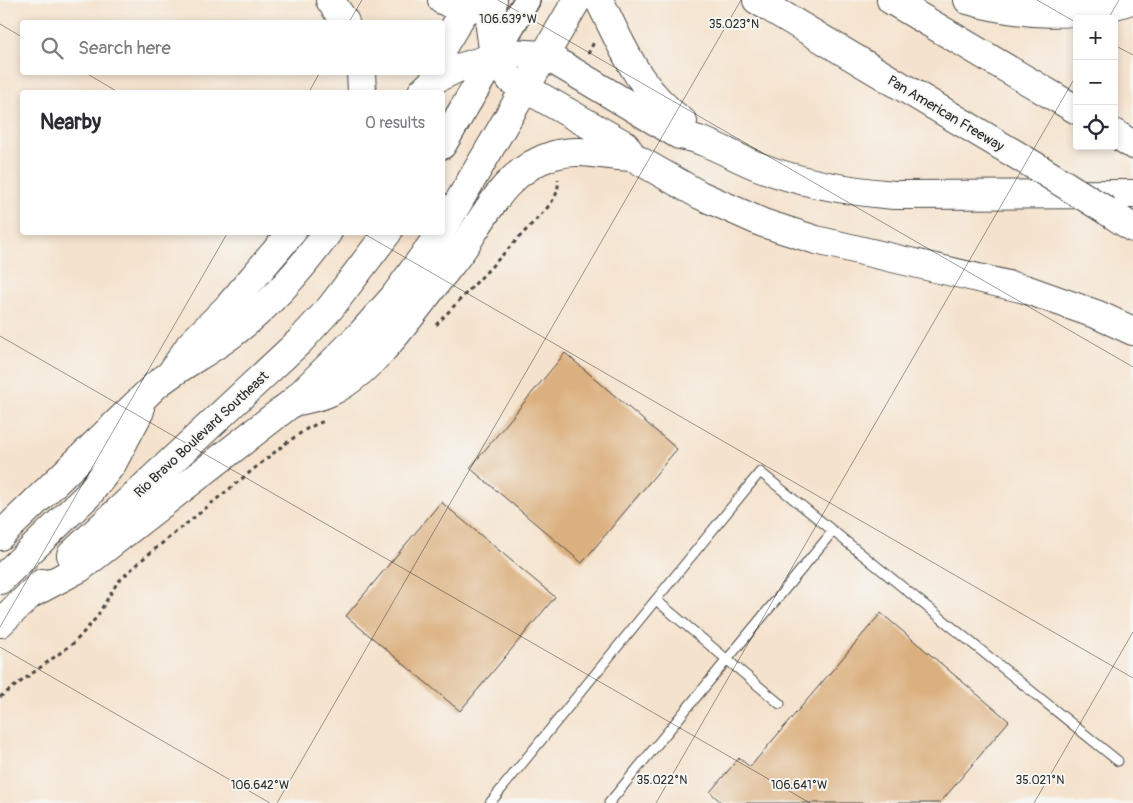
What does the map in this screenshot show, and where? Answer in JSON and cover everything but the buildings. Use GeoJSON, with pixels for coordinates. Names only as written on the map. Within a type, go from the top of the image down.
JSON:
{"type":"FeatureCollection","features":[{"type":"Feature","properties":{"kind":"main road"},"geometry":{"type":"LineString","coordinates":[[330,0],[344,20]]}},
{"type":"Feature","properties":{"kind":"main road"},"geometry":{"type":"LineString","coordinates":[[493,0],[490,27],[494,57],[511,80],[625,145],[633,157],[700,195],[763,223],[816,240],[1025,289],[1098,315],[1133,332]]}},
{"type":"Feature","properties":{"kind":"main road"},"geometry":{"type":"LineString","coordinates":[[445,140],[527,0]]}},
{"type":"Feature","properties":{"kind":"main road"},"geometry":{"type":"LineString","coordinates":[[445,226],[577,0]]}},
{"type":"Feature","properties":{"kind":"main road"},"geometry":{"type":"LineString","coordinates":[[599,0],[636,74],[658,101],[686,124],[695,137]]}},
{"type":"Feature","properties":{"kind":"main road","name":"Pan American Freeway"},"geometry":{"type":"LineString","coordinates":[[757,0],[1040,169],[1133,228]]}},
{"type":"Feature","properties":{"kind":"main road"},"geometry":{"type":"LineString","coordinates":[[891,0],[1073,108]]}},
{"type":"Feature","properties":{"kind":"main road"},"geometry":{"type":"LineString","coordinates":[[968,0],[1015,11],[1043,13],[1099,8],[1132,0]]}},
{"type":"Feature","properties":{"kind":"main road"},"geometry":{"type":"LineString","coordinates":[[445,42],[466,3]]}},
{"type":"Feature","properties":{"kind":"main road"},"geometry":{"type":"LineString","coordinates":[[445,74],[458,68],[508,53],[545,56],[679,135],[695,137],[727,154],[776,173],[826,186],[860,192],[894,195],[1133,194]]}},
{"type":"Feature","properties":{"kind":"main road"},"geometry":{"type":"LineString","coordinates":[[361,75],[362,90]]}},
{"type":"Feature","properties":{"kind":"main road"},"geometry":{"type":"LineString","coordinates":[[418,90],[426,75]]}},
{"type":"Feature","properties":{"kind":"main road"},"geometry":{"type":"LineString","coordinates":[[424,90],[437,78],[443,75]]}},
{"type":"Feature","properties":{"kind":"main road"},"geometry":{"type":"LineString","coordinates":[[1118,135],[1133,144]]}},
{"type":"Feature","properties":{"kind":"main road"},"geometry":{"type":"LineString","coordinates":[[293,402],[329,392],[351,379],[383,350],[466,244],[496,196],[517,174],[554,155],[573,152],[633,157]]}},
{"type":"Feature","properties":{"kind":"main road"},"geometry":{"type":"LineString","coordinates":[[0,580],[88,496],[112,464],[163,379],[190,345],[228,307],[289,235]]}},
{"type":"Feature","properties":{"kind":"main road"},"geometry":{"type":"LineString","coordinates":[[0,536],[163,379],[236,331],[265,307],[294,275],[326,235]]}},
{"type":"Feature","properties":{"kind":"main road","name":"Rio Bravo Boulevard Southeast"},"geometry":{"type":"LineString","coordinates":[[0,623],[300,341],[331,307],[386,235]]}},
{"type":"Feature","properties":{"kind":"main road"},"geometry":{"type":"LineString","coordinates":[[29,595],[80,568],[293,402],[362,333],[394,297],[439,235]]}},
{"type":"Feature","properties":{"kind":"lane"},"geometry":{"type":"LineString","coordinates":[[490,803],[760,472],[1118,761]]}},
{"type":"Feature","properties":{"kind":"lane"},"geometry":{"type":"LineString","coordinates":[[608,803],[833,531]]}},
{"type":"Feature","properties":{"kind":"lane"},"geometry":{"type":"LineString","coordinates":[[656,600],[780,704]]}},
{"type":"Feature","properties":{"kind":"path"},"geometry":{"type":"LineString","coordinates":[[587,56],[595,40]]}},
{"type":"Feature","properties":{"kind":"path"},"geometry":{"type":"LineString","coordinates":[[434,326],[556,198],[558,191],[557,173]]}},
{"type":"Feature","properties":{"kind":"path"},"geometry":{"type":"LineString","coordinates":[[0,697],[75,642],[96,618],[117,583],[138,562],[286,443],[308,428],[325,420]]}}]}
